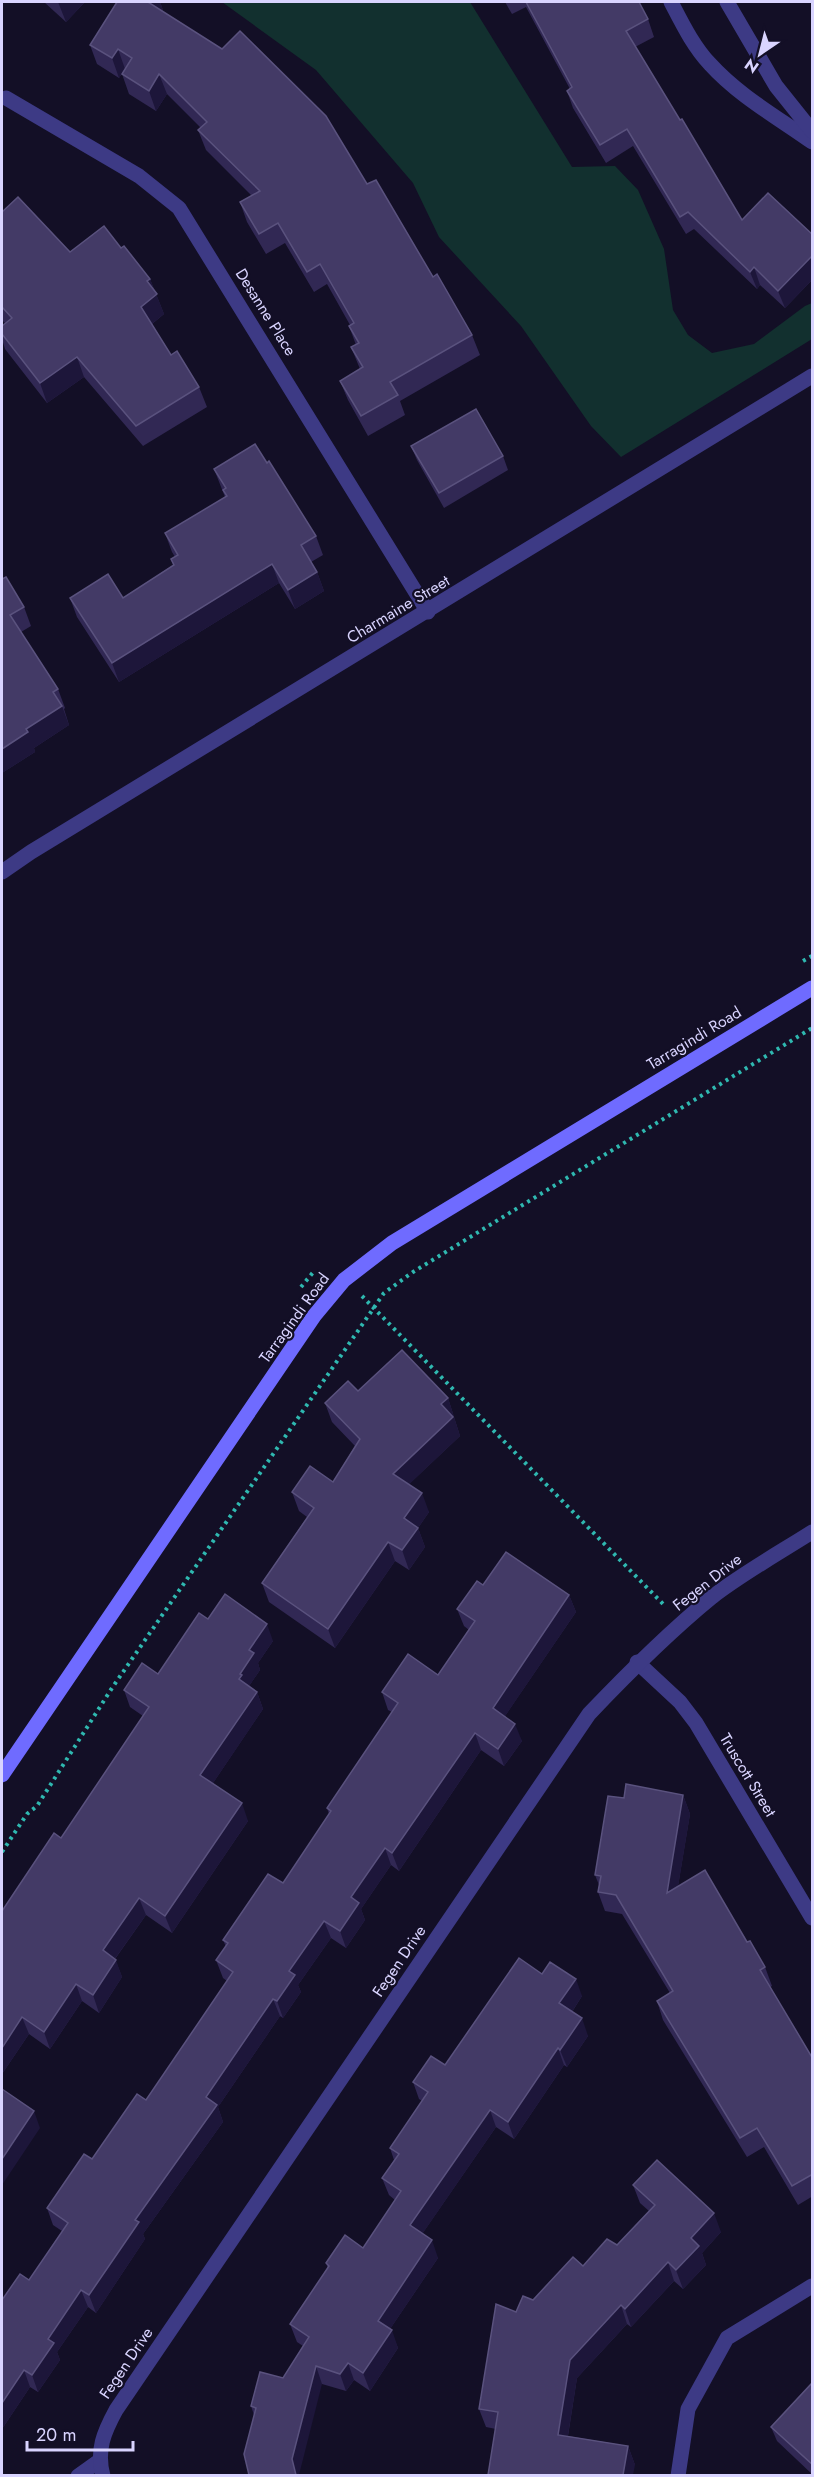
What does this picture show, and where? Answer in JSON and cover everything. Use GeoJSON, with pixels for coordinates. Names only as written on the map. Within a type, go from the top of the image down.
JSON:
{"type":"FeatureCollection","features":[{"type":"Feature","properties":{"kind":"street"},"geometry":{"type":"LineString","coordinates":[[671,2],[696,47],[723,78],[813,142]]}},
{"type":"Feature","properties":{"kind":"street"},"geometry":{"type":"LineString","coordinates":[[727,2],[776,86],[813,131]]}},
{"type":"Feature","properties":{"kind":"street","name":"Desanne Place"},"geometry":{"type":"LineString","coordinates":[[6,98],[139,176],[179,208],[428,612]]}},
{"type":"Feature","properties":{"kind":"street","name":"Charmaine Street"},"geometry":{"type":"LineString","coordinates":[[2,872],[41,846],[813,376]]}},
{"type":"Feature","properties":{"kind":"street","name":"Tarragindi Road"},"geometry":{"type":"LineString","coordinates":[[2,1775],[314,1316],[344,1280],[392,1243],[813,988]]}},
{"type":"Feature","properties":{"kind":"street","name":"Fegen Drive"},"geometry":{"type":"LineString","coordinates":[[101,2468],[102,2434],[116,2410],[589,1714],[637,1662],[712,1597],[749,1571],[813,1532]]}},
{"type":"Feature","properties":{"kind":"street","name":"Truscott Street"},"geometry":{"type":"LineString","coordinates":[[637,1662],[680,1702],[696,1723],[813,1918]]}},
{"type":"Feature","properties":{"kind":"street"},"geometry":{"type":"LineString","coordinates":[[678,2475],[688,2409],[727,2338],[813,2286]]}},
{"type":"Feature","properties":{"kind":"street"},"geometry":{"type":"LineString","coordinates":[[78,2475],[101,2468]]}},
{"type":"Feature","properties":{"kind":"path"},"geometry":{"type":"LineString","coordinates":[[2,1852],[27,1814],[38,1806],[112,1688],[384,1293],[413,1272],[813,1028]]}},
{"type":"Feature","properties":{"kind":"path"},"geometry":{"type":"LineString","coordinates":[[360,1294],[659,1597]]}},
{"type":"Feature","properties":{"kind":"green space"},"geometry":{"type":"Polygon","coordinates":[[[222,2],[470,2],[572,167],[615,166],[638,190],[664,249],[673,310],[688,335],[712,353],[754,344],[812,303],[812,339],[621,457],[591,426],[521,326],[439,237],[413,183],[316,70],[222,2]]]}},
{"type":"Feature","properties":{"kind":"building"},"geometry":{"type":"Polygon","coordinates":[[[117,2],[148,2],[222,49],[240,31],[326,116],[367,184],[376,180],[433,277],[437,274],[472,335],[390,382],[398,395],[361,416],[340,381],[363,367],[351,347],[359,343],[349,326],[354,323],[320,264],[307,272],[278,223],[259,234],[240,202],[260,191],[198,130],[207,122],[159,74],[149,91],[122,74],[132,58],[118,49],[112,58],[90,45],[117,2]]]}},
{"type":"Feature","properties":{"kind":"building"},"geometry":{"type":"Polygon","coordinates":[[[526,2],[639,2],[648,19],[626,31],[742,220],[768,193],[813,235],[813,255],[778,291],[754,267],[750,272],[688,212],[680,217],[627,129],[600,145],[567,91],[572,87],[526,2]]]}},
{"type":"Feature","properties":{"kind":"building"},"geometry":{"type":"Polygon","coordinates":[[[18,197],[70,252],[104,226],[121,248],[124,246],[150,279],[147,281],[157,294],[141,307],[171,355],[177,351],[199,387],[136,426],[77,357],[40,383],[2,334],[2,326],[12,318],[2,307],[2,212],[18,197]]]}},
{"type":"Feature","properties":{"kind":"building"},"geometry":{"type":"Polygon","coordinates":[[[476,409],[503,456],[439,493],[411,446],[476,409]]]}},
{"type":"Feature","properties":{"kind":"building"},"geometry":{"type":"Polygon","coordinates":[[[255,444],[267,463],[269,461],[316,536],[301,545],[317,572],[288,590],[272,564],[112,663],[70,598],[108,574],[123,598],[174,565],[171,559],[178,555],[165,533],[227,496],[223,490],[226,488],[214,469],[255,444]]]}},
{"type":"Feature","properties":{"kind":"building"},"geometry":{"type":"Polygon","coordinates":[[[6,577],[24,607],[10,615],[58,689],[53,692],[62,706],[26,729],[28,732],[2,749],[2,579],[6,577]]]}},
{"type":"Feature","properties":{"kind":"building"},"geometry":{"type":"Polygon","coordinates":[[[402,1350],[448,1398],[441,1404],[453,1417],[393,1474],[422,1493],[404,1518],[418,1528],[402,1550],[388,1542],[328,1629],[262,1583],[314,1508],[292,1492],[310,1466],[333,1482],[360,1439],[325,1403],[348,1381],[358,1391],[402,1350]]]}},
{"type":"Feature","properties":{"kind":"building"},"geometry":{"type":"Polygon","coordinates":[[[506,1552],[569,1595],[493,1708],[515,1724],[498,1749],[475,1733],[392,1853],[385,1848],[351,1897],[359,1903],[340,1931],[324,1921],[289,1971],[295,1975],[277,2001],[273,1999],[206,2097],[217,2105],[135,2220],[139,2222],[89,2295],[81,2290],[48,2339],[54,2343],[32,2375],[24,2370],[2,2403],[2,2300],[20,2274],[29,2280],[68,2223],[47,2208],[84,2154],[92,2159],[137,2094],[146,2100],[233,1972],[216,1960],[228,1943],[223,1940],[268,1874],[283,1883],[331,1811],[327,1808],[398,1703],[382,1692],[408,1654],[438,1675],[475,1621],[457,1609],[477,1581],[483,1585],[506,1552]]]}},
{"type":"Feature","properties":{"kind":"building"},"geometry":{"type":"Polygon","coordinates":[[[225,1594],[267,1624],[249,1650],[254,1653],[239,1679],[257,1692],[200,1775],[242,1803],[165,1916],[139,1898],[103,1950],[116,1960],[93,1995],[76,1984],[44,2032],[22,2017],[2,2048],[2,1911],[54,1833],[61,1838],[149,1707],[124,1690],[142,1663],[158,1674],[199,1613],[208,1619],[225,1594]]]}},
{"type":"Feature","properties":{"kind":"building"},"geometry":{"type":"Polygon","coordinates":[[[626,1784],[683,1795],[667,1893],[705,1870],[747,1942],[750,1941],[765,1967],[760,1970],[813,2059],[813,2174],[792,2186],[757,2128],[740,2138],[657,2001],[673,1991],[616,1895],[598,1892],[601,1876],[595,1875],[608,1796],[624,1798],[626,1784]]]}},
{"type":"Feature","properties":{"kind":"building"},"geometry":{"type":"Polygon","coordinates":[[[519,1958],[542,1974],[550,1962],[576,1979],[559,2003],[582,2018],[560,2050],[558,2048],[508,2122],[490,2110],[410,2225],[432,2240],[378,2321],[392,2330],[363,2373],[348,2363],[340,2374],[316,2366],[292,2459],[296,2475],[249,2475],[244,2454],[256,2408],[251,2406],[260,2372],[283,2378],[309,2337],[290,2324],[329,2266],[326,2263],[345,2235],[363,2248],[401,2191],[382,2178],[399,2154],[390,2148],[428,2092],[413,2082],[431,2056],[445,2065],[519,1958]]]}},
{"type":"Feature","properties":{"kind":"building"},"geometry":{"type":"Polygon","coordinates":[[[2,2089],[34,2111],[2,2159],[2,2089]]]}},
{"type":"Feature","properties":{"kind":"building"},"geometry":{"type":"Polygon","coordinates":[[[657,2160],[714,2213],[691,2238],[699,2246],[676,2270],[668,2262],[625,2309],[621,2305],[570,2360],[558,2435],[628,2446],[623,2475],[488,2475],[498,2412],[479,2409],[496,2304],[516,2312],[523,2296],[533,2300],[573,2257],[583,2266],[607,2239],[617,2245],[655,2205],[633,2185],[657,2160]]]}},
{"type":"Feature","properties":{"kind":"building"},"geometry":{"type":"Polygon","coordinates":[[[813,2382],[813,2465],[771,2427],[813,2382]]]}}]}
